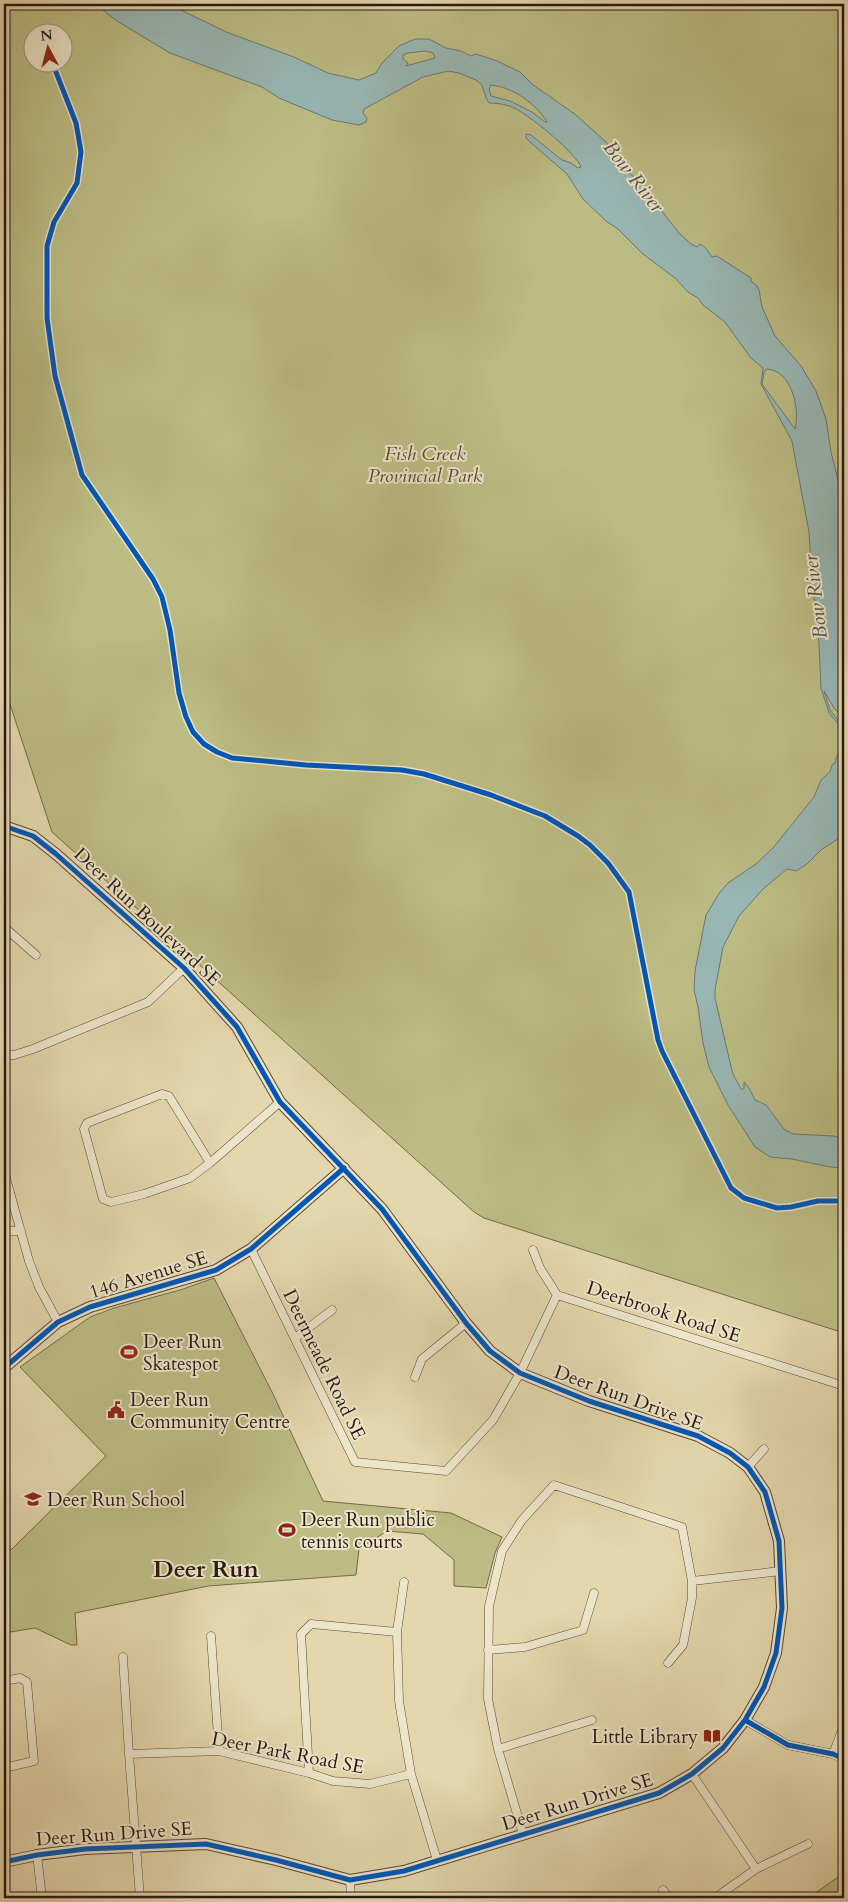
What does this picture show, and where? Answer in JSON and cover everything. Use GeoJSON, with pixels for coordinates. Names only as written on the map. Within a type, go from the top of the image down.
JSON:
{"type":"FeatureCollection","features":[{"type":"Feature","properties":{"kind":"street","name":"Deer Run Boulevard SE"},"geometry":{"type":"LineString","coordinates":[[4,826],[33,836],[56,854],[184,968],[236,1027],[280,1102],[344,1168]]}},
{"type":"Feature","properties":{"kind":"street"},"geometry":{"type":"LineString","coordinates":[[4,927],[36,955]]}},
{"type":"Feature","properties":{"kind":"street"},"geometry":{"type":"LineString","coordinates":[[4,1055],[33,1049],[148,1002],[184,968]]}},
{"type":"Feature","properties":{"kind":"street"},"geometry":{"type":"LineString","coordinates":[[210,1163],[169,1096],[162,1094],[87,1124],[84,1129],[103,1199],[110,1202],[144,1194],[190,1178],[210,1163],[280,1102]]}},
{"type":"Feature","properties":{"kind":"street","name":"146 Avenue SE"},"geometry":{"type":"LineString","coordinates":[[4,1368],[58,1322],[90,1307],[216,1270],[251,1249],[344,1168]]}},
{"type":"Feature","properties":{"kind":"street","name":"Deer Run Drive SE"},"geometry":{"type":"LineString","coordinates":[[4,1862],[37,1855],[85,1849],[206,1844],[350,1880],[404,1871],[659,1793],[692,1774],[723,1748],[746,1720],[764,1687],[776,1653],[782,1608],[779,1541],[765,1492],[748,1467],[730,1453],[698,1436],[589,1401],[520,1373],[490,1351],[466,1323],[382,1209],[344,1168]]}},
{"type":"Feature","properties":{"kind":"street"},"geometry":{"type":"LineString","coordinates":[[4,1171],[39,1287],[58,1322]]}},
{"type":"Feature","properties":{"kind":"street"},"geometry":{"type":"LineString","coordinates":[[4,1231],[21,1230]]}},
{"type":"Feature","properties":{"kind":"street","name":"Deermeade Road SE"},"geometry":{"type":"LineString","coordinates":[[251,1249],[355,1462],[446,1471],[493,1420],[520,1373]]}},
{"type":"Feature","properties":{"kind":"street"},"geometry":{"type":"LineString","coordinates":[[533,1250],[540,1268],[558,1294]]}},
{"type":"Feature","properties":{"kind":"street","name":"Deerbrook Road SE"},"geometry":{"type":"LineString","coordinates":[[520,1373],[558,1294],[844,1386]]}},
{"type":"Feature","properties":{"kind":"street"},"geometry":{"type":"LineString","coordinates":[[294,1338],[332,1310]]}},
{"type":"Feature","properties":{"kind":"street"},"geometry":{"type":"LineString","coordinates":[[415,1377],[422,1359],[466,1323]]}},
{"type":"Feature","properties":{"kind":"street"},"geometry":{"type":"LineString","coordinates":[[748,1467],[764,1449]]}},
{"type":"Feature","properties":{"kind":"street"},"geometry":{"type":"LineString","coordinates":[[523,1834],[498,1749],[488,1699],[490,1606],[502,1551],[522,1520],[554,1485],[682,1527],[692,1581],[692,1598],[683,1645],[668,1662]]}},
{"type":"Feature","properties":{"kind":"street"},"geometry":{"type":"LineString","coordinates":[[692,1581],[781,1571]]}},
{"type":"Feature","properties":{"kind":"street"},"geometry":{"type":"LineString","coordinates":[[404,1582],[397,1632],[399,1701],[411,1774],[437,1860]]}},
{"type":"Feature","properties":{"kind":"street"},"geometry":{"type":"LineString","coordinates":[[488,1650],[525,1647],[583,1630],[594,1593]]}},
{"type":"Feature","properties":{"kind":"street"},"geometry":{"type":"LineString","coordinates":[[309,1773],[301,1634],[311,1624],[397,1632]]}},
{"type":"Feature","properties":{"kind":"street"},"geometry":{"type":"LineString","coordinates":[[211,1636],[219,1751]]}},
{"type":"Feature","properties":{"kind":"street"},"geometry":{"type":"LineString","coordinates":[[122,1657],[140,1898]]}},
{"type":"Feature","properties":{"kind":"street"},"geometry":{"type":"LineString","coordinates":[[4,1681],[20,1678],[27,1682],[34,1761],[4,1768]]}},
{"type":"Feature","properties":{"kind":"street"},"geometry":{"type":"LineString","coordinates":[[498,1749],[592,1720]]}},
{"type":"Feature","properties":{"kind":"street"},"geometry":{"type":"LineString","coordinates":[[746,1720],[788,1745],[833,1754],[844,1759]]}},
{"type":"Feature","properties":{"kind":"street"},"geometry":{"type":"LineString","coordinates":[[833,1754],[844,1725]]}},
{"type":"Feature","properties":{"kind":"street","name":"Deer Park Road SE"},"geometry":{"type":"LineString","coordinates":[[130,1754],[219,1751],[309,1773],[333,1781],[370,1784],[411,1774]]}},
{"type":"Feature","properties":{"kind":"street"},"geometry":{"type":"LineString","coordinates":[[692,1774],[756,1869]]}},
{"type":"Feature","properties":{"kind":"street"},"geometry":{"type":"LineString","coordinates":[[714,1898],[756,1869],[808,1844]]}},
{"type":"Feature","properties":{"kind":"street"},"geometry":{"type":"LineString","coordinates":[[37,1855],[42,1898]]}},
{"type":"Feature","properties":{"kind":"street"},"geometry":{"type":"LineString","coordinates":[[350,1880],[352,1898]]}},
{"type":"Feature","properties":{"kind":"street"},"geometry":{"type":"LineString","coordinates":[[664,1890],[669,1898]]}},
{"type":"Feature","properties":{"kind":"green space","name":"Fish Creek Provincial Park"},"geometry":{"type":"Polygon","coordinates":[[[4,4],[844,4],[844,1333],[484,1218],[474,1212],[52,832],[4,686],[4,4]]]}},
{"type":"Feature","properties":{"kind":"green space"},"geometry":{"type":"Polygon","coordinates":[[[214,1278],[273,1394],[323,1501],[451,1513],[502,1537],[495,1553],[486,1588],[454,1586],[454,1560],[423,1534],[387,1531],[359,1549],[356,1575],[208,1586],[75,1613],[77,1645],[71,1645],[35,1628],[4,1633],[4,1543],[11,1550],[106,1456],[20,1367],[90,1317],[214,1278]]]}},
{"type":"Feature","properties":{"kind":"green space"},"geometry":{"type":"Polygon","coordinates":[[[844,1873],[844,1898],[808,1898],[844,1873]]]}},
{"type":"Feature","properties":{"kind":"water","name":"Bow River"},"geometry":{"type":"Polygon","coordinates":[[[95,4],[162,4],[179,9],[226,32],[294,57],[328,73],[359,80],[376,73],[382,63],[399,46],[415,39],[429,39],[446,48],[461,51],[471,56],[476,54],[497,61],[520,72],[532,84],[576,115],[606,142],[623,167],[639,182],[679,233],[691,244],[697,247],[700,244],[702,245],[712,257],[717,256],[751,278],[751,281],[759,290],[762,307],[775,336],[801,366],[816,391],[826,419],[831,452],[843,500],[844,721],[824,691],[830,710],[844,728],[844,734],[829,713],[821,688],[818,622],[812,583],[809,532],[792,441],[761,384],[763,368],[751,358],[725,322],[703,305],[698,298],[688,292],[675,278],[643,254],[618,229],[606,221],[583,199],[567,174],[529,141],[526,138],[526,134],[531,135],[562,160],[578,168],[581,167],[561,144],[519,110],[498,103],[489,103],[482,85],[476,80],[459,73],[448,71],[423,77],[364,109],[363,113],[367,118],[366,122],[359,125],[332,120],[279,98],[262,87],[170,53],[117,21],[95,4]],[[425,51],[403,55],[403,59],[408,63],[406,66],[435,58],[433,53],[425,51]],[[491,85],[489,89],[491,96],[510,101],[547,122],[537,109],[515,93],[499,86],[491,85]],[[767,369],[764,372],[762,384],[795,429],[795,401],[788,383],[776,371],[767,369]]]}},
{"type":"Feature","properties":{"kind":"water"},"geometry":{"type":"Polygon","coordinates":[[[844,739],[844,835],[821,850],[807,864],[796,871],[787,869],[763,889],[739,916],[723,947],[715,998],[733,1074],[741,1089],[744,1089],[744,1082],[755,1100],[766,1105],[784,1129],[793,1134],[834,1136],[844,1139],[844,1168],[770,1157],[755,1147],[728,1105],[709,1067],[694,990],[695,971],[706,915],[728,883],[756,864],[773,848],[814,797],[821,780],[830,772],[838,753],[843,748],[844,739]]]}},
{"type":"Feature","properties":{"kind":"cycle path"},"geometry":{"type":"LineString","coordinates":[[56,72],[76,123],[81,152],[77,183],[54,222],[47,246],[47,318],[55,376],[82,475],[153,579],[162,597],[170,630],[179,693],[186,717],[193,732],[204,744],[232,758],[306,765],[402,770],[424,774],[491,795],[545,816],[578,836],[608,863],[629,892],[658,1040],[731,1188],[744,1198],[777,1208],[818,1201],[844,1201]]}},
{"type":"Feature","properties":{"kind":"cycle path"},"geometry":{"type":"LineString","coordinates":[[4,826],[33,836],[56,854],[184,968],[237,1027],[280,1102],[382,1209],[466,1323],[490,1351],[520,1373],[589,1401],[698,1436],[730,1453],[748,1467],[765,1492],[779,1541],[782,1608],[776,1653],[764,1687],[745,1720],[723,1748],[692,1774],[659,1793],[404,1871],[350,1880],[206,1844],[85,1849],[37,1855],[4,1862]]}},
{"type":"Feature","properties":{"kind":"cycle path"},"geometry":{"type":"LineString","coordinates":[[4,1368],[58,1322],[90,1307],[216,1270],[251,1249],[344,1168]]}},
{"type":"Feature","properties":{"kind":"cycle path"},"geometry":{"type":"LineString","coordinates":[[745,1720],[788,1745],[833,1754],[844,1759]]}},
{"type":"Feature","properties":{"kind":"place","name":"Deer Run Skatespot"},"geometry":{"type":"Point","coordinates":[129,1352]}},
{"type":"Feature","properties":{"kind":"place","name":"Deer Run Community Centre"},"geometry":{"type":"Point","coordinates":[116,1410]}},
{"type":"Feature","properties":{"kind":"place","name":"Deer Run School"},"geometry":{"type":"Point","coordinates":[33,1499]}},
{"type":"Feature","properties":{"kind":"place","name":"Deer Run public tennis courts"},"geometry":{"type":"Point","coordinates":[287,1530]}},
{"type":"Feature","properties":{"kind":"place","name":"Little Library"},"geometry":{"type":"Point","coordinates":[712,1736]}},
{"type":"Feature","properties":{"kind":"district","name":"Deer Run"},"geometry":{"type":"Point","coordinates":[206,1569]}}]}
